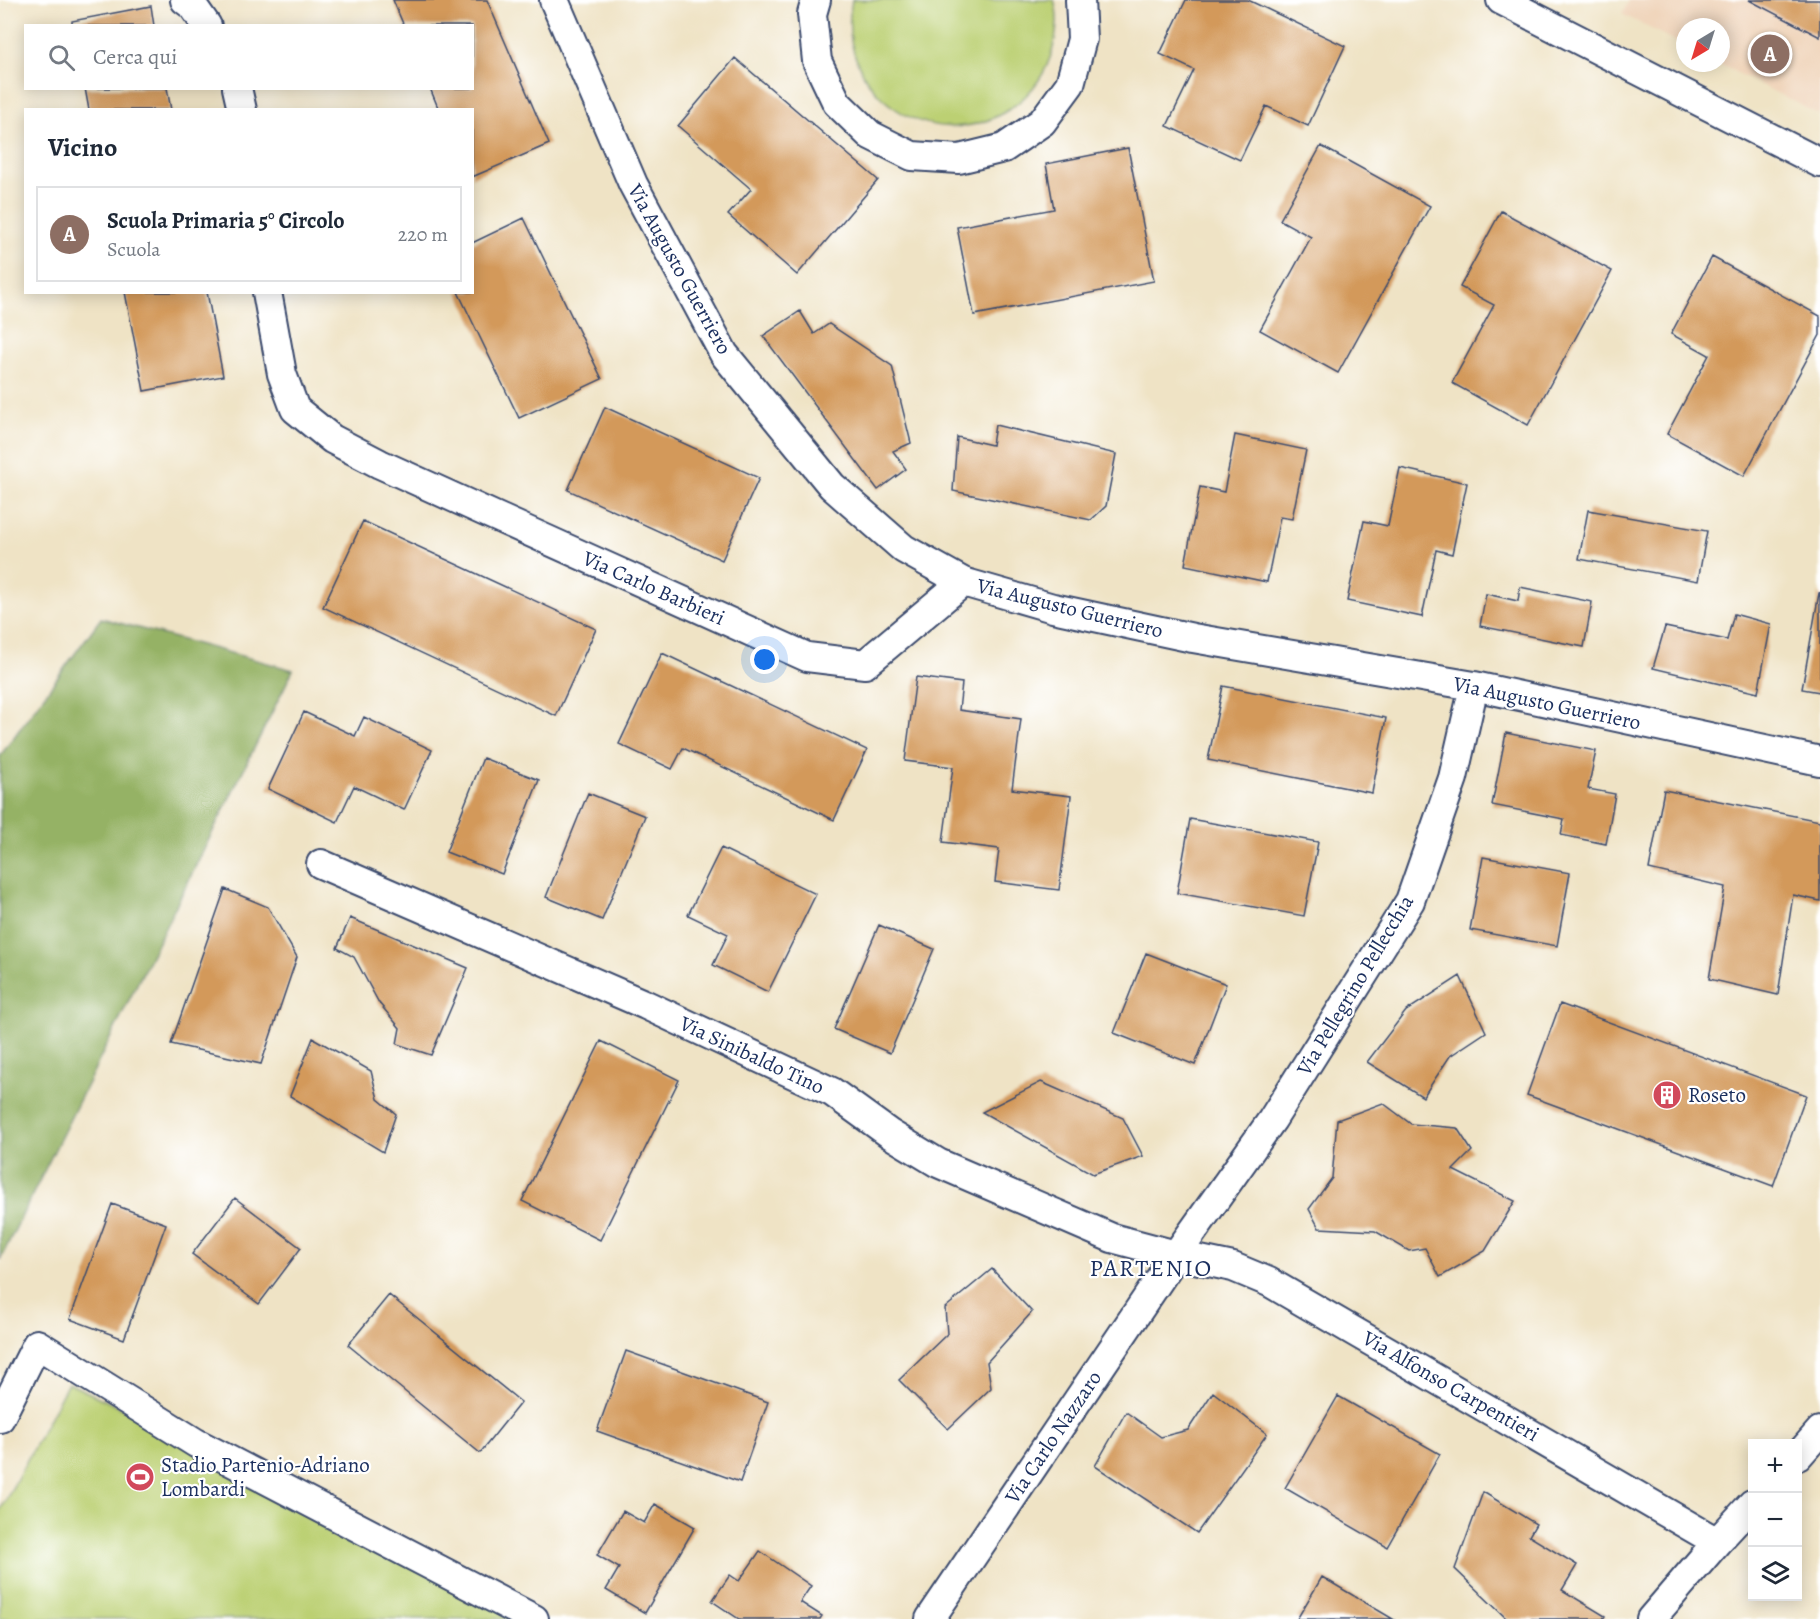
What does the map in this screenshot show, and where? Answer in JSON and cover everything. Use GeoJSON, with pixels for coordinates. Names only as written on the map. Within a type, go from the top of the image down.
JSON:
{"type":"FeatureCollection","features":[{"type":"Feature","properties":{"kind":"street"},"geometry":{"type":"LineString","coordinates":[[184,0],[193,6],[206,24]]}},
{"type":"Feature","properties":{"kind":"street","name":"Via Augusto Guerriero"},"geometry":{"type":"LineString","coordinates":[[554,0],[633,184],[724,354],[832,486],[904,549],[963,582],[1053,608],[1193,638],[1474,686],[1820,761]]}},
{"type":"Feature","properties":{"kind":"street"},"geometry":{"type":"LineString","coordinates":[[816,0],[812,14],[817,61],[837,103],[870,135],[912,156],[959,159],[1004,148],[1042,122],[1070,84],[1082,39],[1080,0]]}},
{"type":"Feature","properties":{"kind":"street"},"geometry":{"type":"LineString","coordinates":[[1501,0],[1820,163]]}},
{"type":"Feature","properties":{"kind":"street"},"geometry":{"type":"LineString","coordinates":[[237,90],[242,108]]}},
{"type":"Feature","properties":{"kind":"street","name":"Via Carlo Barbieri"},"geometry":{"type":"LineString","coordinates":[[267,294],[282,374],[295,410],[332,439],[480,510],[807,657],[865,664],[963,582]]}},
{"type":"Feature","properties":{"kind":"street","name":"Via Pellegrino Pellecchia"},"geometry":{"type":"LineString","coordinates":[[1176,1255],[1272,1120],[1410,901],[1453,778],[1474,686]]}},
{"type":"Feature","properties":{"kind":"street","name":"Via Sinibaldo Tino"},"geometry":{"type":"LineString","coordinates":[[321,864],[646,1005],[832,1092],[890,1134],[938,1163],[1112,1238],[1176,1255]]}},
{"type":"Feature","properties":{"kind":"street","name":"Via Alfonso Carpentieri"},"geometry":{"type":"LineString","coordinates":[[1176,1255],[1233,1267],[1269,1282],[1437,1377],[1717,1542]]}},
{"type":"Feature","properties":{"kind":"street","name":"Via Carlo Nazzaro"},"geometry":{"type":"LineString","coordinates":[[930,1619],[1176,1255]]}},
{"type":"Feature","properties":{"kind":"street"},"geometry":{"type":"LineString","coordinates":[[0,1418],[38,1344],[196,1443],[534,1619]]}},
{"type":"Feature","properties":{"kind":"street"},"geometry":{"type":"LineString","coordinates":[[1802,1450],[1820,1431]]}},
{"type":"Feature","properties":{"kind":"street"},"geometry":{"type":"LineString","coordinates":[[1662,1616],[1717,1542],[1748,1508]]}},
{"type":"Feature","properties":{"kind":"shaded area"},"geometry":{"type":"Polygon","coordinates":[[[1629,0],[1820,0],[1820,115],[1730,69],[1730,18],[1676,18],[1676,41],[1622,14],[1629,0]]]}},
{"type":"Feature","properties":{"kind":"green space"},"geometry":{"type":"Polygon","coordinates":[[[852,0],[1054,0],[1057,22],[1050,58],[1034,87],[1008,110],[978,123],[948,127],[919,121],[894,107],[872,88],[857,62],[850,33],[852,0]]]}},
{"type":"Feature","properties":{"kind":"green space"},"geometry":{"type":"Polygon","coordinates":[[[101,618],[293,670],[0,1260],[0,756],[101,618]]]}},
{"type":"Feature","properties":{"kind":"green space","name":"Stadio Partenio-Adriano Lombardi"},"geometry":{"type":"Polygon","coordinates":[[[68,1383],[196,1443],[534,1619],[0,1619],[0,1511],[68,1383]]]}},
{"type":"Feature","properties":{"kind":"building"},"geometry":{"type":"Polygon","coordinates":[[[393,0],[487,0],[549,144],[474,176],[474,108],[438,108],[431,90],[474,90],[474,24],[403,24],[393,0]]]}},
{"type":"Feature","properties":{"kind":"building"},"geometry":{"type":"Polygon","coordinates":[[[1186,0],[1248,0],[1345,46],[1308,126],[1266,106],[1240,160],[1167,126],[1194,70],[1160,54],[1186,0]]]}},
{"type":"Feature","properties":{"kind":"building"},"geometry":{"type":"Polygon","coordinates":[[[1749,0],[1820,0],[1820,37],[1749,0]]]}},
{"type":"Feature","properties":{"kind":"building"},"geometry":{"type":"Polygon","coordinates":[[[151,6],[154,24],[72,24],[72,21],[151,6]]]}},
{"type":"Feature","properties":{"kind":"building"},"geometry":{"type":"Polygon","coordinates":[[[735,58],[878,180],[797,275],[728,215],[751,189],[678,126],[735,58]]]}},
{"type":"Feature","properties":{"kind":"building"},"geometry":{"type":"Polygon","coordinates":[[[85,90],[167,90],[171,108],[89,108],[85,90]]]}},
{"type":"Feature","properties":{"kind":"building"},"geometry":{"type":"Polygon","coordinates":[[[1321,146],[1430,206],[1338,373],[1260,330],[1311,237],[1280,220],[1321,146]]]}},
{"type":"Feature","properties":{"kind":"building"},"geometry":{"type":"Polygon","coordinates":[[[1128,148],[1154,281],[974,315],[957,227],[1054,209],[1046,164],[1128,148]]]}},
{"type":"Feature","properties":{"kind":"building"},"geometry":{"type":"Polygon","coordinates":[[[1501,211],[1612,271],[1528,425],[1452,383],[1494,305],[1460,287],[1501,211]]]}},
{"type":"Feature","properties":{"kind":"building"},"geometry":{"type":"Polygon","coordinates":[[[524,218],[602,379],[519,418],[459,294],[474,294],[474,242],[524,218]]]}},
{"type":"Feature","properties":{"kind":"building"},"geometry":{"type":"Polygon","coordinates":[[[1712,257],[1820,316],[1820,335],[1744,476],[1667,434],[1709,355],[1671,334],[1712,257]]]}},
{"type":"Feature","properties":{"kind":"building"},"geometry":{"type":"Polygon","coordinates":[[[125,294],[207,294],[223,376],[144,391],[125,294]]]}},
{"type":"Feature","properties":{"kind":"building"},"geometry":{"type":"Polygon","coordinates":[[[800,311],[814,334],[829,324],[892,366],[911,443],[893,451],[906,469],[878,490],[763,336],[800,311]]]}},
{"type":"Feature","properties":{"kind":"building"},"geometry":{"type":"Polygon","coordinates":[[[605,407],[759,478],[722,560],[568,490],[605,407]]]}},
{"type":"Feature","properties":{"kind":"building"},"geometry":{"type":"Polygon","coordinates":[[[995,425],[1116,454],[1106,506],[1091,520],[953,491],[957,437],[992,445],[995,425]]]}},
{"type":"Feature","properties":{"kind":"building"},"geometry":{"type":"Polygon","coordinates":[[[1235,435],[1306,450],[1292,519],[1280,517],[1267,582],[1185,565],[1200,487],[1224,492],[1235,435]]]}},
{"type":"Feature","properties":{"kind":"building"},"geometry":{"type":"Polygon","coordinates":[[[1400,468],[1467,483],[1452,554],[1436,550],[1422,617],[1347,601],[1364,521],[1388,526],[1400,468]]]}},
{"type":"Feature","properties":{"kind":"building"},"geometry":{"type":"Polygon","coordinates":[[[1588,510],[1707,531],[1698,581],[1579,559],[1588,510]]]}},
{"type":"Feature","properties":{"kind":"building"},"geometry":{"type":"Polygon","coordinates":[[[363,521],[596,629],[556,716],[323,607],[363,521]]]}},
{"type":"Feature","properties":{"kind":"building"},"geometry":{"type":"Polygon","coordinates":[[[1520,587],[1592,602],[1584,647],[1480,626],[1486,594],[1518,601],[1520,587]]]}},
{"type":"Feature","properties":{"kind":"building"},"geometry":{"type":"Polygon","coordinates":[[[1820,593],[1820,692],[1802,689],[1820,593]]]}},
{"type":"Feature","properties":{"kind":"building"},"geometry":{"type":"Polygon","coordinates":[[[1734,614],[1771,624],[1758,693],[1653,668],[1665,627],[1727,640],[1734,614]]]}},
{"type":"Feature","properties":{"kind":"building"},"geometry":{"type":"Polygon","coordinates":[[[662,653],[867,750],[834,820],[683,748],[672,769],[619,744],[662,653]]]}},
{"type":"Feature","properties":{"kind":"building"},"geometry":{"type":"Polygon","coordinates":[[[916,677],[962,683],[959,710],[1021,719],[1012,789],[1071,796],[1059,890],[995,882],[999,849],[943,842],[953,767],[905,761],[916,677]]]}},
{"type":"Feature","properties":{"kind":"building"},"geometry":{"type":"Polygon","coordinates":[[[1223,686],[1386,718],[1372,793],[1208,760],[1223,686]]]}},
{"type":"Feature","properties":{"kind":"building"},"geometry":{"type":"Polygon","coordinates":[[[304,712],[355,736],[364,717],[432,750],[404,810],[354,786],[337,822],[268,789],[304,712]]]}},
{"type":"Feature","properties":{"kind":"building"},"geometry":{"type":"Polygon","coordinates":[[[1506,733],[1596,751],[1588,789],[1615,794],[1606,844],[1561,835],[1564,819],[1492,805],[1506,733]]]}},
{"type":"Feature","properties":{"kind":"building"},"geometry":{"type":"Polygon","coordinates":[[[483,758],[539,780],[502,874],[446,852],[483,758]]]}},
{"type":"Feature","properties":{"kind":"building"},"geometry":{"type":"Polygon","coordinates":[[[1664,790],[1820,821],[1820,901],[1793,895],[1778,995],[1709,979],[1725,887],[1649,869],[1664,790]]]}},
{"type":"Feature","properties":{"kind":"building"},"geometry":{"type":"Polygon","coordinates":[[[588,793],[645,816],[602,920],[546,897],[588,793]]]}},
{"type":"Feature","properties":{"kind":"building"},"geometry":{"type":"Polygon","coordinates":[[[1190,819],[1318,842],[1304,916],[1177,893],[1190,819]]]}},
{"type":"Feature","properties":{"kind":"building"},"geometry":{"type":"Polygon","coordinates":[[[721,848],[816,894],[768,992],[713,965],[728,934],[688,915],[721,848]]]}},
{"type":"Feature","properties":{"kind":"building"},"geometry":{"type":"Polygon","coordinates":[[[1483,857],[1570,873],[1557,946],[1470,930],[1483,857]]]}},
{"type":"Feature","properties":{"kind":"building"},"geometry":{"type":"Polygon","coordinates":[[[225,889],[268,907],[297,957],[261,1064],[171,1044],[225,889]]]}},
{"type":"Feature","properties":{"kind":"building"},"geometry":{"type":"Polygon","coordinates":[[[350,918],[468,968],[431,1055],[397,1044],[400,1028],[379,1003],[354,957],[337,948],[350,918]]]}},
{"type":"Feature","properties":{"kind":"building"},"geometry":{"type":"Polygon","coordinates":[[[879,925],[934,949],[890,1053],[834,1029],[879,925]]]}},
{"type":"Feature","properties":{"kind":"building"},"geometry":{"type":"Polygon","coordinates":[[[1146,953],[1226,984],[1195,1065],[1114,1033],[1146,953]]]}},
{"type":"Feature","properties":{"kind":"building"},"geometry":{"type":"Polygon","coordinates":[[[1460,976],[1486,1032],[1450,1056],[1423,1097],[1367,1062],[1406,1011],[1460,976]]]}},
{"type":"Feature","properties":{"kind":"building","name":"Roseto"},"geometry":{"type":"Polygon","coordinates":[[[1560,1004],[1806,1095],[1773,1186],[1527,1095],[1560,1004]]]}},
{"type":"Feature","properties":{"kind":"building"},"geometry":{"type":"Polygon","coordinates":[[[313,1038],[371,1071],[378,1099],[396,1114],[383,1152],[290,1096],[313,1038]]]}},
{"type":"Feature","properties":{"kind":"building"},"geometry":{"type":"Polygon","coordinates":[[[601,1041],[679,1080],[600,1240],[522,1201],[601,1041]]]}},
{"type":"Feature","properties":{"kind":"building"},"geometry":{"type":"Polygon","coordinates":[[[1041,1082],[1123,1118],[1143,1156],[1093,1174],[982,1112],[1041,1082]]]}},
{"type":"Feature","properties":{"kind":"building"},"geometry":{"type":"Polygon","coordinates":[[[1383,1103],[1411,1124],[1457,1128],[1472,1151],[1453,1170],[1515,1201],[1485,1251],[1440,1277],[1425,1248],[1409,1251],[1375,1231],[1319,1228],[1309,1209],[1332,1178],[1337,1120],[1383,1103]]]}},
{"type":"Feature","properties":{"kind":"building"},"geometry":{"type":"Polygon","coordinates":[[[235,1198],[301,1248],[259,1304],[192,1254],[235,1198]]]}},
{"type":"Feature","properties":{"kind":"building"},"geometry":{"type":"Polygon","coordinates":[[[112,1204],[166,1224],[124,1339],[70,1319],[112,1204]]]}},
{"type":"Feature","properties":{"kind":"building"},"geometry":{"type":"Polygon","coordinates":[[[992,1269],[1032,1312],[987,1362],[991,1388],[948,1429],[899,1380],[947,1334],[945,1308],[992,1269]]]}},
{"type":"Feature","properties":{"kind":"building"},"geometry":{"type":"Polygon","coordinates":[[[389,1295],[521,1402],[480,1453],[348,1345],[389,1295]]]}},
{"type":"Feature","properties":{"kind":"building"},"geometry":{"type":"Polygon","coordinates":[[[626,1351],[768,1402],[740,1482],[597,1431],[626,1351]]]}},
{"type":"Feature","properties":{"kind":"building"},"geometry":{"type":"Polygon","coordinates":[[[1213,1392],[1267,1434],[1197,1533],[1095,1466],[1126,1412],[1161,1437],[1188,1430],[1213,1392]]]}},
{"type":"Feature","properties":{"kind":"building"},"geometry":{"type":"Polygon","coordinates":[[[1338,1396],[1440,1454],[1387,1547],[1285,1488],[1338,1396]]]}},
{"type":"Feature","properties":{"kind":"building"},"geometry":{"type":"Polygon","coordinates":[[[1483,1492],[1536,1524],[1529,1536],[1577,1565],[1562,1590],[1605,1616],[1603,1619],[1507,1619],[1455,1569],[1483,1492]]]}},
{"type":"Feature","properties":{"kind":"building"},"geometry":{"type":"Polygon","coordinates":[[[655,1504],[695,1527],[645,1613],[606,1590],[619,1568],[597,1555],[623,1511],[644,1523],[655,1504]]]}},
{"type":"Feature","properties":{"kind":"building"},"geometry":{"type":"Polygon","coordinates":[[[760,1551],[811,1586],[800,1602],[822,1616],[820,1619],[739,1619],[712,1601],[730,1575],[739,1581],[760,1551]]]}},
{"type":"Feature","properties":{"kind":"building"},"geometry":{"type":"Polygon","coordinates":[[[1322,1577],[1393,1619],[1297,1619],[1322,1577]]]}},
{"type":"Feature","properties":{"kind":"place","name":"Scuola Primaria 5° Circolo"},"geometry":{"type":"Point","coordinates":[1770,54]}},
{"type":"Feature","properties":{"kind":"place","name":"Roseto"},"geometry":{"type":"Point","coordinates":[1667,1095]}},
{"type":"Feature","properties":{"kind":"place","name":"Stadio Partenio-Adriano Lombardi"},"geometry":{"type":"Point","coordinates":[140,1477]}},
{"type":"Feature","properties":{"kind":"district","name":"PARTENIO"},"geometry":{"type":"Point","coordinates":[1151,1268]}}]}
